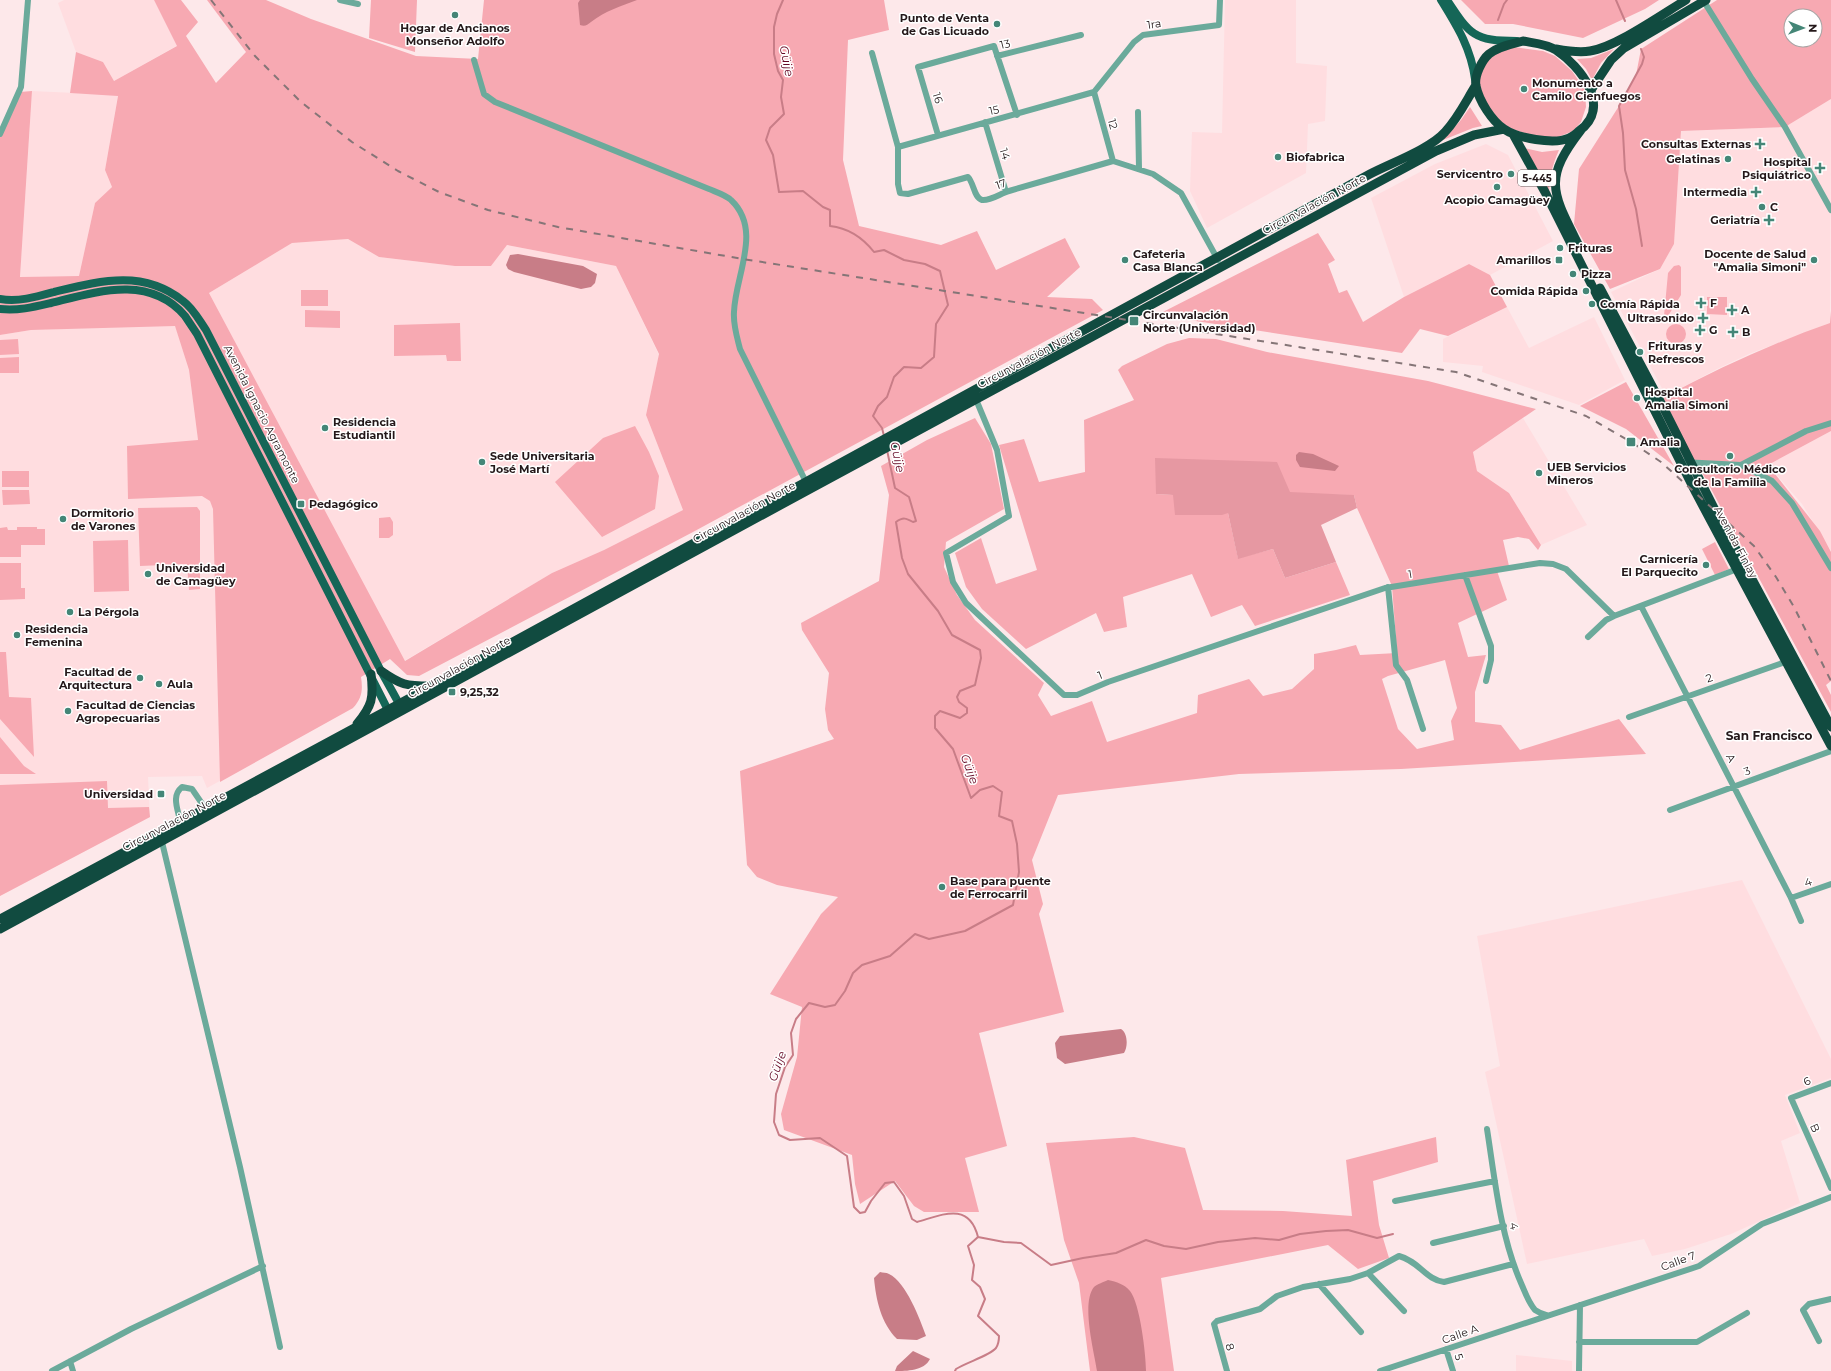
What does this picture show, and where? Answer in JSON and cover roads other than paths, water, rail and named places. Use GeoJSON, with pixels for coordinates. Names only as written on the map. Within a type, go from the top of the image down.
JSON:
{"type":"FeatureCollection","features":[{"type":"Feature","properties":{"kind":"highway"},"geometry":{"type":"LineString","coordinates":[[1581,130],[1568,139],[1544,140],[1513,134],[1504,129],[1488,112],[1476,85],[1478,70],[1483,61],[1496,49],[1523,41],[1573,52],[1590,51],[1604,47],[1619,40],[1686,0]]}},
{"type":"Feature","properties":{"kind":"highway"},"geometry":{"type":"LineString","coordinates":[[1554,49],[1572,63],[1591,90],[1611,60],[1624,48],[1704,0]]}},
{"type":"Feature","properties":{"kind":"highway","name":"Circunvalación Norte"},"geometry":{"type":"LineString","coordinates":[[208,811],[808,485],[876,443],[1433,142],[1444,133],[1456,118],[1476,85]]}},
{"type":"Feature","properties":{"kind":"highway","name":"5-445"},"geometry":{"type":"LineString","coordinates":[[1581,130],[1587,124],[1591,114],[1593,101],[1591,90]]}},
{"type":"Feature","properties":{"kind":"highway","name":"Circunvalación Norte"},"geometry":{"type":"LineString","coordinates":[[401,707],[432,686],[808,485],[880,452],[1436,151],[1474,135],[1504,129]]}},
{"type":"Feature","properties":{"kind":"highway","name":"Avenida Finlay"},"geometry":{"type":"LineString","coordinates":[[1581,130],[1560,160],[1555,184],[1556,200],[1691,462],[1741,567]]}},
{"type":"Feature","properties":{"kind":"highway","name":"Avenida Finlay"},"geometry":{"type":"LineString","coordinates":[[1513,134],[1545,192],[1682,462],[1791,660],[1831,727]]}},
{"type":"Feature","properties":{"kind":"highway","name":"Avenida Finlay"},"geometry":{"type":"LineString","coordinates":[[1791,660],[1831,746]]}},
{"type":"Feature","properties":{"kind":"highway"},"geometry":{"type":"LineString","coordinates":[[381,672],[397,683],[411,686],[432,686]]}},
{"type":"Feature","properties":{"kind":"highway"},"geometry":{"type":"LineString","coordinates":[[354,728],[370,706],[373,690],[371,674]]}},
{"type":"Feature","properties":{"kind":"highway","name":"Circunvalación Norte"},"geometry":{"type":"LineString","coordinates":[[0,929],[354,728],[390,713]]}},
{"type":"Feature","properties":{"kind":"highway","name":"Circunvalación Norte"},"geometry":{"type":"LineString","coordinates":[[0,918],[161,837]]}},
{"type":"Feature","properties":{"kind":"main road"},"geometry":{"type":"LineString","coordinates":[[1441,0],[1467,46],[1472,60],[1476,85]]}},
{"type":"Feature","properties":{"kind":"main road"},"geometry":{"type":"LineString","coordinates":[[1447,0],[1464,25],[1473,33],[1486,40],[1523,41]]}},
{"type":"Feature","properties":{"kind":"main road","name":"Avenida Ignacio Agramonte"},"geometry":{"type":"LineString","coordinates":[[0,299],[25,300],[113,280],[126,280],[157,285],[184,301],[206,330],[381,672],[401,707]]}},
{"type":"Feature","properties":{"kind":"main road","name":"Avenida Ignacio Agramonte"},"geometry":{"type":"LineString","coordinates":[[0,310],[23,310],[102,291],[124,289],[139,290],[156,296],[173,306],[185,316],[197,334],[390,713]]}},
{"type":"Feature","properties":{"kind":"street"},"geometry":{"type":"LineString","coordinates":[[0,134],[21,87],[28,0]]}},
{"type":"Feature","properties":{"kind":"street"},"geometry":{"type":"LineString","coordinates":[[340,0],[358,4]]}},
{"type":"Feature","properties":{"kind":"street","name":"1ra"},"geometry":{"type":"LineString","coordinates":[[1094,92],[1134,42],[1143,35],[1219,25],[1220,0]]}},
{"type":"Feature","properties":{"kind":"street"},"geometry":{"type":"LineString","coordinates":[[1704,0],[1752,79],[1785,127],[1831,210]]}},
{"type":"Feature","properties":{"kind":"street","name":"13"},"geometry":{"type":"LineString","coordinates":[[918,67],[994,46],[997,56],[1081,35]]}},
{"type":"Feature","properties":{"kind":"street"},"geometry":{"type":"LineString","coordinates":[[872,53],[898,147]]}},
{"type":"Feature","properties":{"kind":"street"},"geometry":{"type":"LineString","coordinates":[[997,56],[1016,115]]}},
{"type":"Feature","properties":{"kind":"street"},"geometry":{"type":"LineString","coordinates":[[474,60],[484,94],[494,102],[709,189],[730,199],[737,208],[747,231],[734,312],[735,332],[740,349],[808,485]]}},
{"type":"Feature","properties":{"kind":"street","name":"16"},"geometry":{"type":"LineString","coordinates":[[918,67],[938,135]]}},
{"type":"Feature","properties":{"kind":"street","name":"15"},"geometry":{"type":"LineString","coordinates":[[898,147],[1094,92]]}},
{"type":"Feature","properties":{"kind":"street","name":"12"},"geometry":{"type":"LineString","coordinates":[[1094,92],[1113,161]]}},
{"type":"Feature","properties":{"kind":"street"},"geometry":{"type":"LineString","coordinates":[[1138,112],[1139,169]]}},
{"type":"Feature","properties":{"kind":"street","name":"14"},"geometry":{"type":"LineString","coordinates":[[985,122],[1006,192]]}},
{"type":"Feature","properties":{"kind":"street","name":"17"},"geometry":{"type":"LineString","coordinates":[[898,147],[898,184],[900,193],[908,194],[968,177],[972,182],[977,196],[981,200],[1113,161]]}},
{"type":"Feature","properties":{"kind":"street"},"geometry":{"type":"LineString","coordinates":[[1113,161],[1153,174],[1181,193],[1222,267]]}},
{"type":"Feature","properties":{"kind":"street"},"geometry":{"type":"LineString","coordinates":[[972,391],[976,399]]}},
{"type":"Feature","properties":{"kind":"street","name":"1"},"geometry":{"type":"LineString","coordinates":[[976,399],[997,450],[1009,516],[946,553],[953,582],[966,603],[1064,695],[1077,695],[1108,682],[1388,587],[1540,563],[1553,564],[1566,568],[1614,616]]}},
{"type":"Feature","properties":{"kind":"street"},"geometry":{"type":"LineString","coordinates":[[1741,465],[1806,431],[1831,423]]}},
{"type":"Feature","properties":{"kind":"street"},"geometry":{"type":"LineString","coordinates":[[1682,462],[1741,465],[1772,481],[1792,503],[1831,568]]}},
{"type":"Feature","properties":{"kind":"street"},"geometry":{"type":"LineString","coordinates":[[1588,637],[1606,620],[1614,616],[1741,567]]}},
{"type":"Feature","properties":{"kind":"street"},"geometry":{"type":"LineString","coordinates":[[1465,575],[1491,646],[1486,681]]}},
{"type":"Feature","properties":{"kind":"street"},"geometry":{"type":"LineString","coordinates":[[1388,587],[1396,665],[1407,680],[1423,728]]}},
{"type":"Feature","properties":{"kind":"street","name":"A"},"geometry":{"type":"LineString","coordinates":[[1641,606],[1801,920]]}},
{"type":"Feature","properties":{"kind":"street","name":"2"},"geometry":{"type":"LineString","coordinates":[[1629,717],[1791,660]]}},
{"type":"Feature","properties":{"kind":"street","name":"3"},"geometry":{"type":"LineString","coordinates":[[1670,810],[1831,751]]}},
{"type":"Feature","properties":{"kind":"street"},"geometry":{"type":"LineString","coordinates":[[183,825],[175,798],[178,790],[182,787],[192,789],[208,811]]}},
{"type":"Feature","properties":{"kind":"street"},"geometry":{"type":"LineString","coordinates":[[161,837],[280,1347]]}},
{"type":"Feature","properties":{"kind":"street","name":"4"},"geometry":{"type":"LineString","coordinates":[[1791,898],[1831,884]]}},
{"type":"Feature","properties":{"kind":"street","name":"6"},"geometry":{"type":"LineString","coordinates":[[1791,1098],[1831,1083]]}},
{"type":"Feature","properties":{"kind":"street","name":"B"},"geometry":{"type":"LineString","coordinates":[[1791,1098],[1831,1188]]}},
{"type":"Feature","properties":{"kind":"street","name":"4"},"geometry":{"type":"LineString","coordinates":[[1487,1129],[1495,1181],[1513,1264],[1529,1303],[1536,1311],[1546,1315]]}},
{"type":"Feature","properties":{"kind":"street"},"geometry":{"type":"LineString","coordinates":[[1396,1201],[1495,1181]]}},
{"type":"Feature","properties":{"kind":"street","name":"Calle 7"},"geometry":{"type":"LineString","coordinates":[[1546,1315],[1698,1266],[1762,1224],[1831,1197]]}},
{"type":"Feature","properties":{"kind":"street"},"geometry":{"type":"LineString","coordinates":[[1433,1243],[1504,1226]]}},
{"type":"Feature","properties":{"kind":"street"},"geometry":{"type":"LineString","coordinates":[[1319,1284],[1350,1279],[1368,1273],[1399,1256],[1410,1259],[1436,1281],[1444,1282],[1513,1264]]}},
{"type":"Feature","properties":{"kind":"street"},"geometry":{"type":"LineString","coordinates":[[52,1371],[130,1329],[262,1266]]}},
{"type":"Feature","properties":{"kind":"street"},"geometry":{"type":"LineString","coordinates":[[1368,1273],[1404,1311]]}},
{"type":"Feature","properties":{"kind":"street"},"geometry":{"type":"LineString","coordinates":[[1319,1284],[1361,1332]]}},
{"type":"Feature","properties":{"kind":"street","name":"8"},"geometry":{"type":"LineString","coordinates":[[1227,1371],[1214,1328],[1214,1324],[1217,1321],[1260,1308],[1277,1296],[1303,1287],[1319,1284]]}},
{"type":"Feature","properties":{"kind":"street"},"geometry":{"type":"LineString","coordinates":[[1819,1341],[1803,1310],[1809,1304],[1831,1299]]}},
{"type":"Feature","properties":{"kind":"street"},"geometry":{"type":"LineString","coordinates":[[1578,1371],[1580,1305]]}},
{"type":"Feature","properties":{"kind":"street"},"geometry":{"type":"LineString","coordinates":[[1579,1342],[1698,1342],[1747,1313]]}},
{"type":"Feature","properties":{"kind":"street","name":"Calle A"},"geometry":{"type":"LineString","coordinates":[[1380,1371],[1546,1315]]}},
{"type":"Feature","properties":{"kind":"street","name":"5"},"geometry":{"type":"LineString","coordinates":[[1446,1349],[1453,1371]]}},
{"type":"Feature","properties":{"kind":"street"},"geometry":{"type":"LineString","coordinates":[[70,1361],[73,1371]]}},
{"type":"Feature","properties":{"kind":"waterway","name":"Güije"},"geometry":{"type":"LineString","coordinates":[[783,0],[777,14],[774,27],[774,54],[778,71],[783,80],[781,97],[784,114],[770,128],[766,140],[773,155],[779,192],[803,191],[823,207],[830,210],[830,226],[855,234],[874,252],[884,250],[904,260],[925,264],[940,271],[948,305],[936,324],[934,357],[921,368],[904,367],[894,377],[887,397],[878,406],[873,416],[882,428],[884,436]]}},
{"type":"Feature","properties":{"kind":"waterway"},"geometry":{"type":"LineString","coordinates":[[1498,20],[1507,0]]}},
{"type":"Feature","properties":{"kind":"waterway"},"geometry":{"type":"LineString","coordinates":[[1616,0],[1625,21]]}},
{"type":"Feature","properties":{"kind":"waterway"},"geometry":{"type":"LineString","coordinates":[[1641,49],[1644,57],[1642,64],[1619,106],[1623,133],[1625,170],[1636,209],[1642,246]]}},
{"type":"Feature","properties":{"kind":"waterway","name":"Güije"},"geometry":{"type":"LineString","coordinates":[[887,450],[895,488],[909,497],[916,521],[913,522],[901,519],[896,522],[902,558],[908,574],[938,611],[952,635],[980,650],[981,658],[975,685],[960,691],[957,697],[959,702],[967,708],[967,713],[960,718],[940,711],[935,716],[935,728],[953,749],[971,798],[980,790],[993,786],[1002,792],[999,816],[1012,821],[1017,844],[1019,872],[1013,905],[965,931],[929,939],[915,934],[890,956],[862,965],[853,973],[845,991],[835,1005],[825,1007],[809,1003],[796,1019],[791,1033],[793,1055],[785,1067],[776,1094],[774,1122],[779,1135],[790,1140],[820,1138],[847,1156],[854,1207],[860,1213],[865,1212],[871,1201],[885,1183],[894,1182],[904,1196],[912,1219],[917,1222],[936,1216],[954,1213],[968,1218],[974,1226],[978,1237],[968,1246],[974,1265],[972,1280],[980,1287],[985,1299],[978,1316],[999,1336],[999,1339],[997,1347],[993,1351],[961,1366],[955,1371]]}},
{"type":"Feature","properties":{"kind":"waterway"},"geometry":{"type":"LineString","coordinates":[[978,1237],[1004,1242],[1021,1243],[1051,1265],[1116,1253],[1146,1240],[1164,1246],[1186,1249],[1218,1242],[1255,1238],[1279,1240],[1300,1234],[1326,1231],[1348,1230],[1377,1238],[1393,1234]]}},
{"type":"Feature","properties":{"kind":"railway"},"geometry":{"type":"LineString","coordinates":[[211,0],[255,56],[301,102],[352,142],[398,171],[439,192],[488,210],[558,227],[743,259],[1456,372],[1586,416],[1631,442],[1661,462],[1754,546],[1776,577],[1794,607],[1831,681]]}},
{"type":"Feature","properties":{"kind":"place","name":"Hogar de Ancianos Monseñor Adolfo"},"geometry":{"type":"Point","coordinates":[455,15]}},
{"type":"Feature","properties":{"kind":"place","name":"Punto de Venta de Gas Licuado"},"geometry":{"type":"Point","coordinates":[997,24]}},
{"type":"Feature","properties":{"kind":"place","name":"Monumento a Camilo Cienfuegos"},"geometry":{"type":"Point","coordinates":[1524,89]}},
{"type":"Feature","properties":{"kind":"place","name":"Consultas Externas"},"geometry":{"type":"Point","coordinates":[1760,144]}},
{"type":"Feature","properties":{"kind":"place","name":"Biofabrica"},"geometry":{"type":"Point","coordinates":[1278,157]}},
{"type":"Feature","properties":{"kind":"place","name":"Gelatinas"},"geometry":{"type":"Point","coordinates":[1728,159]}},
{"type":"Feature","properties":{"kind":"place","name":"Hospital Psiquiátrico"},"geometry":{"type":"Point","coordinates":[1820,168]}},
{"type":"Feature","properties":{"kind":"place","name":"Servicentro"},"geometry":{"type":"Point","coordinates":[1511,174]}},
{"type":"Feature","properties":{"kind":"place","name":"Acopio Camagüey"},"geometry":{"type":"Point","coordinates":[1497,187]}},
{"type":"Feature","properties":{"kind":"place","name":"Intermedia"},"geometry":{"type":"Point","coordinates":[1756,192]}},
{"type":"Feature","properties":{"kind":"place","name":"C"},"geometry":{"type":"Point","coordinates":[1762,207]}},
{"type":"Feature","properties":{"kind":"place","name":"Geriatría"},"geometry":{"type":"Point","coordinates":[1769,220]}},
{"type":"Feature","properties":{"kind":"place","name":"Frituras"},"geometry":{"type":"Point","coordinates":[1560,248]}},
{"type":"Feature","properties":{"kind":"place","name":"Cafeteria Casa Blanca"},"geometry":{"type":"Point","coordinates":[1125,260]}},
{"type":"Feature","properties":{"kind":"place","name":"Amarillos"},"geometry":{"type":"Point","coordinates":[1559,260]}},
{"type":"Feature","properties":{"kind":"place","name":"Docente de Salud \"Amalia Simoni\""},"geometry":{"type":"Point","coordinates":[1814,260]}},
{"type":"Feature","properties":{"kind":"place","name":"Pizza"},"geometry":{"type":"Point","coordinates":[1573,274]}},
{"type":"Feature","properties":{"kind":"place","name":"Comida Rápida"},"geometry":{"type":"Point","coordinates":[1586,291]}},
{"type":"Feature","properties":{"kind":"place","name":"F"},"geometry":{"type":"Point","coordinates":[1701,303]}},
{"type":"Feature","properties":{"kind":"place","name":"Comía Rápida"},"geometry":{"type":"Point","coordinates":[1592,304]}},
{"type":"Feature","properties":{"kind":"place","name":"A"},"geometry":{"type":"Point","coordinates":[1732,310]}},
{"type":"Feature","properties":{"kind":"place","name":"Ultrasonido"},"geometry":{"type":"Point","coordinates":[1703,318]}},
{"type":"Feature","properties":{"kind":"place","name":"Circunvalación Norte (Universidad)"},"geometry":{"type":"Point","coordinates":[1134,321]}},
{"type":"Feature","properties":{"kind":"place","name":"G"},"geometry":{"type":"Point","coordinates":[1700,330]}},
{"type":"Feature","properties":{"kind":"place","name":"B"},"geometry":{"type":"Point","coordinates":[1733,332]}},
{"type":"Feature","properties":{"kind":"place","name":"Frituras y Refrescos"},"geometry":{"type":"Point","coordinates":[1640,352]}},
{"type":"Feature","properties":{"kind":"place","name":"Hospital Amalia Simoni"},"geometry":{"type":"Point","coordinates":[1637,398]}},
{"type":"Feature","properties":{"kind":"place","name":"Residencia Estudiantil"},"geometry":{"type":"Point","coordinates":[325,428]}},
{"type":"Feature","properties":{"kind":"place","name":"Amalia"},"geometry":{"type":"Point","coordinates":[1631,442]}},
{"type":"Feature","properties":{"kind":"place","name":"Consultorio Médico de la Familia"},"geometry":{"type":"Point","coordinates":[1730,456]}},
{"type":"Feature","properties":{"kind":"place","name":"Sede Universitaria José Martí"},"geometry":{"type":"Point","coordinates":[482,462]}},
{"type":"Feature","properties":{"kind":"place","name":"UEB Servicios Mineros"},"geometry":{"type":"Point","coordinates":[1539,473]}},
{"type":"Feature","properties":{"kind":"place","name":"Pedagógico"},"geometry":{"type":"Point","coordinates":[301,504]}},
{"type":"Feature","properties":{"kind":"place","name":"Dormitorio de Varones"},"geometry":{"type":"Point","coordinates":[63,519]}},
{"type":"Feature","properties":{"kind":"place","name":"Carnicería El Parquecito"},"geometry":{"type":"Point","coordinates":[1706,565]}},
{"type":"Feature","properties":{"kind":"place","name":"Universidad de Camagüey"},"geometry":{"type":"Point","coordinates":[148,574]}},
{"type":"Feature","properties":{"kind":"place","name":"La Pérgola"},"geometry":{"type":"Point","coordinates":[70,612]}},
{"type":"Feature","properties":{"kind":"place","name":"Residencia Femenina"},"geometry":{"type":"Point","coordinates":[17,635]}},
{"type":"Feature","properties":{"kind":"place","name":"Facultad de Arquitectura"},"geometry":{"type":"Point","coordinates":[140,678]}},
{"type":"Feature","properties":{"kind":"place","name":"Aula"},"geometry":{"type":"Point","coordinates":[159,684]}},
{"type":"Feature","properties":{"kind":"place","name":"9,25,32"},"geometry":{"type":"Point","coordinates":[452,692]}},
{"type":"Feature","properties":{"kind":"place","name":"Facultad de Ciencias Agropecuarias"},"geometry":{"type":"Point","coordinates":[68,711]}},
{"type":"Feature","properties":{"kind":"place","name":"Universidad"},"geometry":{"type":"Point","coordinates":[161,794]}},
{"type":"Feature","properties":{"kind":"place","name":"Base para puente de Ferrocarril"},"geometry":{"type":"Point","coordinates":[942,887]}},
{"type":"Feature","properties":{"kind":"district","name":"San Francisco"},"geometry":{"type":"Point","coordinates":[1769,735]}}]}
